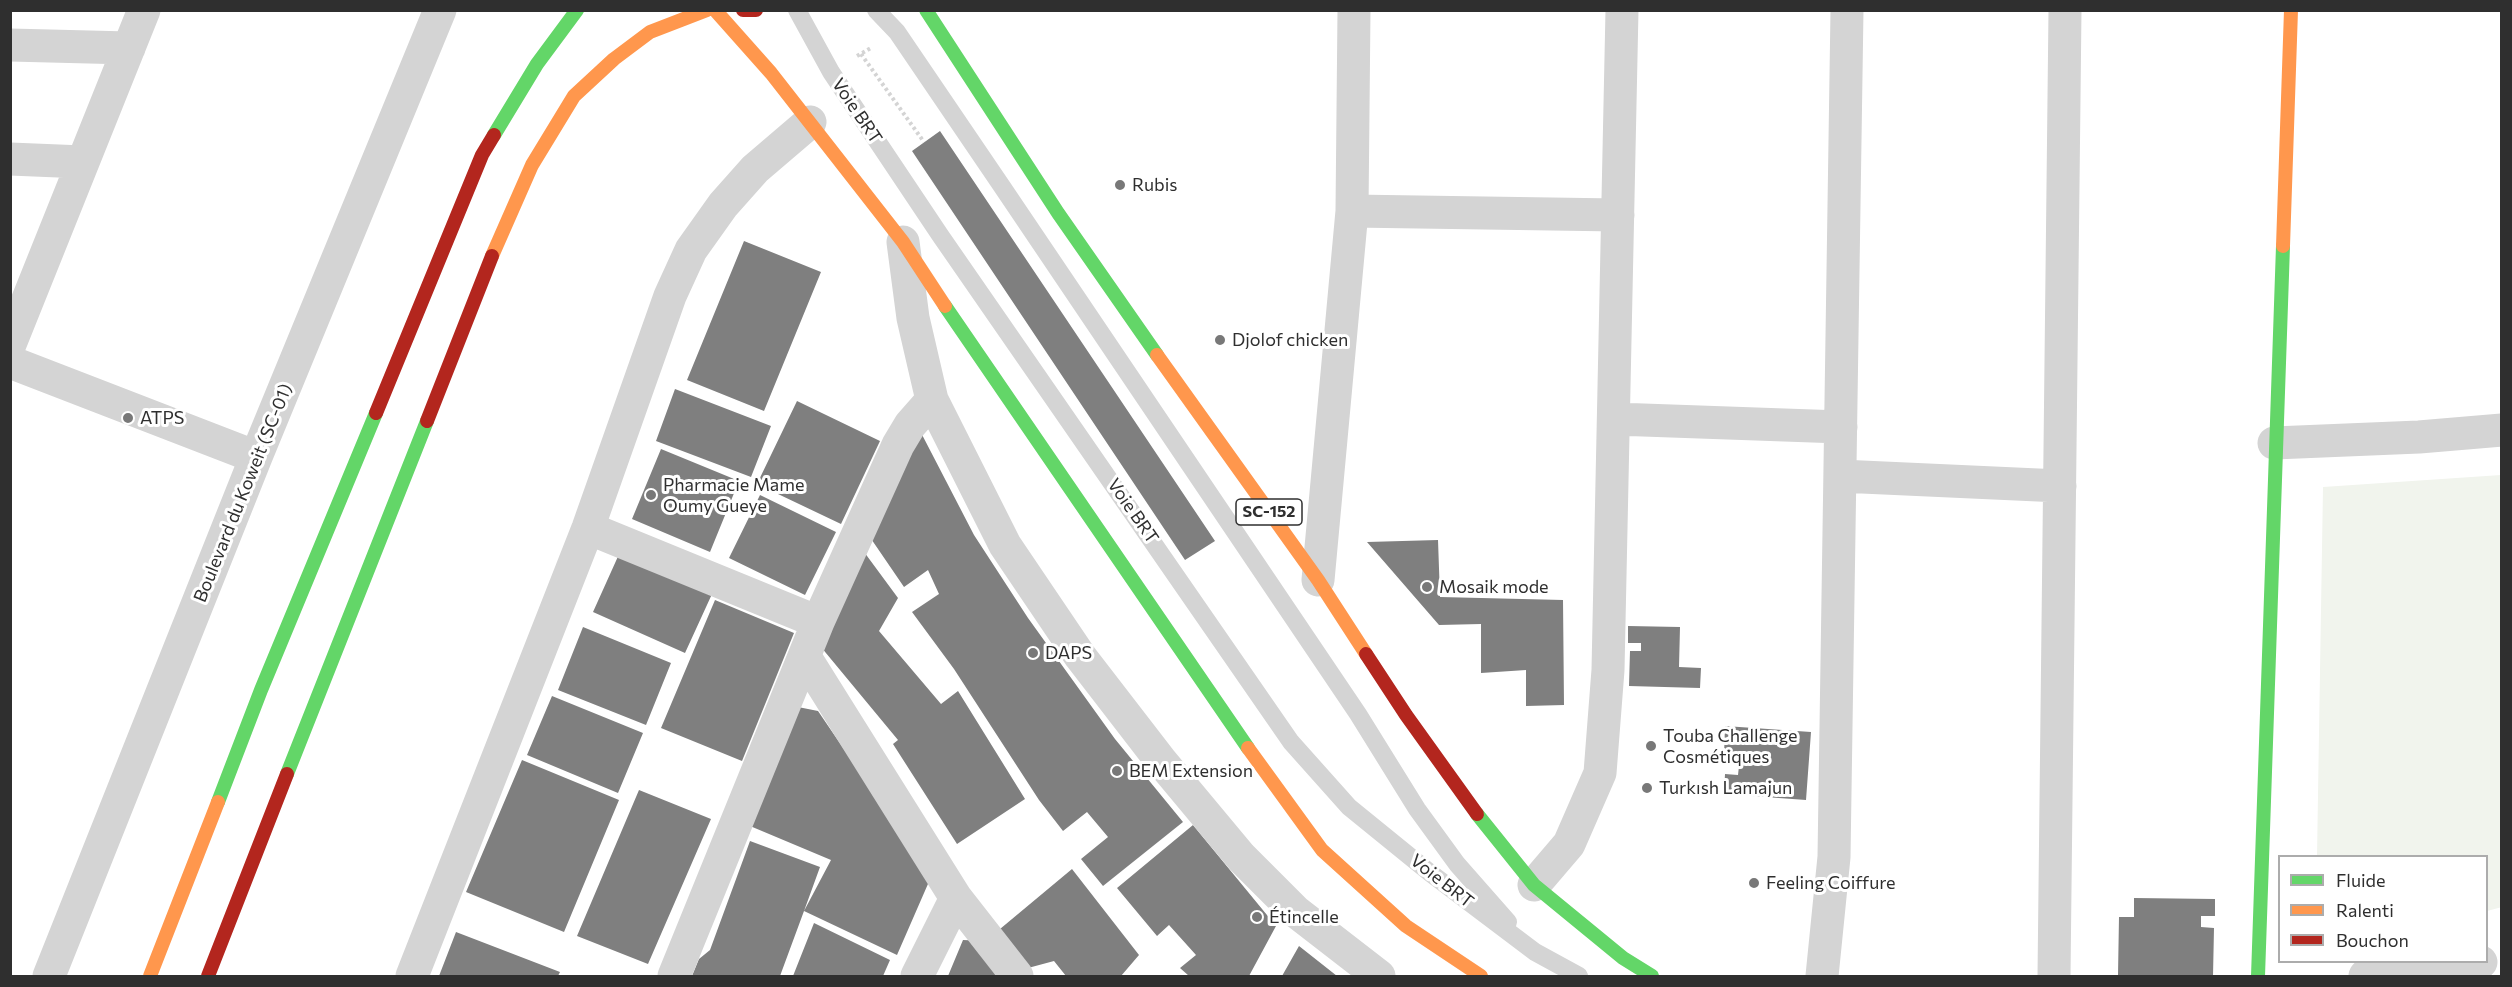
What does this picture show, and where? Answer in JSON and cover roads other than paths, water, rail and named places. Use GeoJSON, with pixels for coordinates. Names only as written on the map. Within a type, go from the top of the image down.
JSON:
{"type":"FeatureCollection","features":[{"type":"Feature","properties":{"kind":"main road"},"geometry":{"type":"LineString","coordinates":[[150,976],[261,690],[482,155],[537,64],[577,10]]}},
{"type":"Feature","properties":{"kind":"main road"},"geometry":{"type":"LineString","coordinates":[[208,976],[490,261],[532,165],[574,96],[614,59],[650,32],[707,10]]}},
{"type":"Feature","properties":{"kind":"main road"},"geometry":{"type":"LineString","coordinates":[[715,10],[771,73],[903,242],[1025,426],[1244,743],[1322,850],[1406,926],[1481,976]]}},
{"type":"Feature","properties":{"kind":"main road"},"geometry":{"type":"LineString","coordinates":[[743,10],[756,10]]}},
{"type":"Feature","properties":{"kind":"main road","name":"SC-152"},"geometry":{"type":"LineString","coordinates":[[926,10],[985,104],[1129,316],[1318,580],[1406,715],[1458,788],[1534,885],[1623,958],[1652,976]]}},
{"type":"Feature","properties":{"kind":"main road"},"geometry":{"type":"LineString","coordinates":[[2258,976],[2274,443],[2291,10]]}},
{"type":"Feature","properties":{"kind":"street"},"geometry":{"type":"LineString","coordinates":[[10,344],[144,10]]}},
{"type":"Feature","properties":{"kind":"street","name":"Boulevard du Koweit (SC-01)"},"geometry":{"type":"LineString","coordinates":[[49,976],[256,457],[440,10]]}},
{"type":"Feature","properties":{"kind":"street"},"geometry":{"type":"LineString","coordinates":[[1318,580],[1352,211],[1354,10]]}},
{"type":"Feature","properties":{"kind":"street"},"geometry":{"type":"LineString","coordinates":[[1534,885],[1569,844],[1600,773],[1608,670],[1622,10]]}},
{"type":"Feature","properties":{"kind":"street"},"geometry":{"type":"LineString","coordinates":[[1824,976],[1834,857],[1847,10]]}},
{"type":"Feature","properties":{"kind":"street"},"geometry":{"type":"LineString","coordinates":[[2054,976],[2065,10]]}},
{"type":"Feature","properties":{"kind":"street"},"geometry":{"type":"LineString","coordinates":[[10,45],[129,48]]}},
{"type":"Feature","properties":{"kind":"street"},"geometry":{"type":"LineString","coordinates":[[412,976],[588,528],[670,296],[691,250],[723,205],[755,169],[810,122]]}},
{"type":"Feature","properties":{"kind":"street"},"geometry":{"type":"LineString","coordinates":[[10,159],[83,162]]}},
{"type":"Feature","properties":{"kind":"street"},"geometry":{"type":"LineString","coordinates":[[1352,211],[1618,215]]}},
{"type":"Feature","properties":{"kind":"street"},"geometry":{"type":"LineString","coordinates":[[903,242],[913,318],[932,400],[1005,545],[1080,656],[1161,761],[1241,857],[1295,911],[1379,976]]}},
{"type":"Feature","properties":{"kind":"street"},"geometry":{"type":"LineString","coordinates":[[10,362],[256,457]]}},
{"type":"Feature","properties":{"kind":"street"},"geometry":{"type":"LineString","coordinates":[[674,976],[818,622],[898,445],[910,424],[932,400]]}},
{"type":"Feature","properties":{"kind":"street"},"geometry":{"type":"LineString","coordinates":[[1615,418],[1841,427]]}},
{"type":"Feature","properties":{"kind":"street"},"geometry":{"type":"LineString","coordinates":[[2274,443],[2419,437],[2502,430]]}},
{"type":"Feature","properties":{"kind":"street"},"geometry":{"type":"LineString","coordinates":[[1839,476],[2060,486]]}},
{"type":"Feature","properties":{"kind":"street"},"geometry":{"type":"LineString","coordinates":[[588,528],[818,622]]}},
{"type":"Feature","properties":{"kind":"street"},"geometry":{"type":"LineString","coordinates":[[805,657],[956,897],[1017,976]]}},
{"type":"Feature","properties":{"kind":"street"},"geometry":{"type":"LineString","coordinates":[[917,976],[956,897]]}},
{"type":"Feature","properties":{"kind":"street"},"geometry":{"type":"LineString","coordinates":[[2365,976],[2473,963]]}},
{"type":"Feature","properties":{"kind":"lane","name":"Voie BRT"},"geometry":{"type":"LineString","coordinates":[[797,10],[831,72],[940,235],[1291,742],[1349,807],[1429,872],[1535,952],[1579,976]]}},
{"type":"Feature","properties":{"kind":"lane","name":"Voie BRT"},"geometry":{"type":"LineString","coordinates":[[876,10],[897,32],[1358,714],[1418,809],[1457,864],[1535,952]]}},
{"type":"Feature","properties":{"kind":"place","name":"Rubis"},"geometry":{"type":"Point","coordinates":[1120,185]}},
{"type":"Feature","properties":{"kind":"place","name":"Djolof chicken"},"geometry":{"type":"Point","coordinates":[1220,340]}},
{"type":"Feature","properties":{"kind":"place","name":"ATPS"},"geometry":{"type":"Point","coordinates":[128,418]}},
{"type":"Feature","properties":{"kind":"place","name":"Pharmacie Mame Oumy Gueye"},"geometry":{"type":"Point","coordinates":[651,495]}},
{"type":"Feature","properties":{"kind":"place","name":"Mosaik mode"},"geometry":{"type":"Point","coordinates":[1427,587]}},
{"type":"Feature","properties":{"kind":"place","name":"DAPS"},"geometry":{"type":"Point","coordinates":[1033,653]}},
{"type":"Feature","properties":{"kind":"place","name":"Touba Challenge Cosmétiques"},"geometry":{"type":"Point","coordinates":[1651,746]}},
{"type":"Feature","properties":{"kind":"place","name":"BEM Extension"},"geometry":{"type":"Point","coordinates":[1117,771]}},
{"type":"Feature","properties":{"kind":"place","name":"Turkısh Lamajun"},"geometry":{"type":"Point","coordinates":[1647,788]}},
{"type":"Feature","properties":{"kind":"place","name":"Feeling Coiffure"},"geometry":{"type":"Point","coordinates":[1754,883]}},
{"type":"Feature","properties":{"kind":"place","name":"Étincelle"},"geometry":{"type":"Point","coordinates":[1257,917]}}]}
